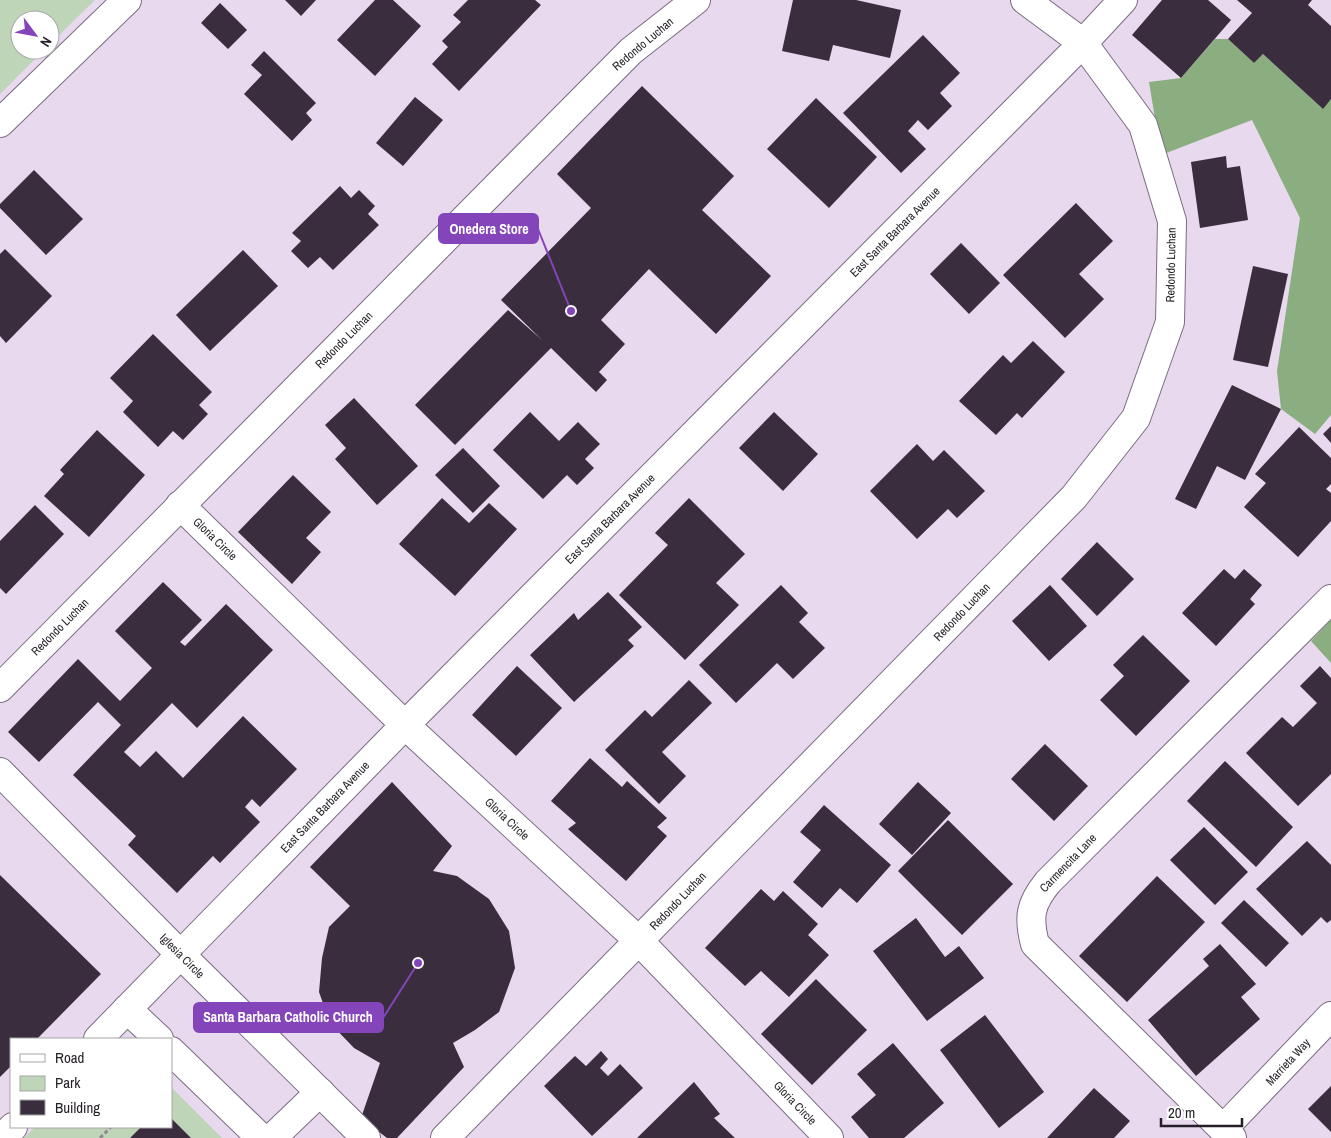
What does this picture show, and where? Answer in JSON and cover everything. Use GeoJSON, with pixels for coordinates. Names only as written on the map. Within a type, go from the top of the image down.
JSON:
{"type":"FeatureCollection","features":[{"type":"Feature","properties":{"kind":"street"},"geometry":{"type":"LineString","coordinates":[[0,123],[127,0]]}},
{"type":"Feature","properties":{"kind":"street","name":"Redondo Luchan"},"geometry":{"type":"LineString","coordinates":[[0,688],[631,51],[696,0]]}},
{"type":"Feature","properties":{"kind":"street","name":"Redondo Luchan"},"geometry":{"type":"LineString","coordinates":[[444,1138],[1074,498],[1136,418],[1170,322],[1172,221],[1143,125],[1083,43],[1025,0]]}},
{"type":"Feature","properties":{"kind":"street","name":"East Santa Barbara Avenue"},"geometry":{"type":"LineString","coordinates":[[99,1038],[405,725],[1083,43],[1123,0]]}},
{"type":"Feature","properties":{"kind":"street","name":"Gloria Circle"},"geometry":{"type":"LineString","coordinates":[[180,505],[405,725],[639,941],[829,1138]]}},
{"type":"Feature","properties":{"kind":"street","name":"Carmencita Lane"},"geometry":{"type":"LineString","coordinates":[[1228,1134],[1035,944],[1031,927],[1032,911],[1037,895],[1048,882],[1331,599]]}},
{"type":"Feature","properties":{"kind":"street","name":"Iglesia Circle"},"geometry":{"type":"LineString","coordinates":[[0,772],[366,1138]]}},
{"type":"Feature","properties":{"kind":"street"},"geometry":{"type":"LineString","coordinates":[[127,1009],[158,1038]]}},
{"type":"Feature","properties":{"kind":"street","name":"Marrieta Way"},"geometry":{"type":"LineString","coordinates":[[1228,1134],[1331,1016]]}},
{"type":"Feature","properties":{"kind":"street"},"geometry":{"type":"LineString","coordinates":[[172,1052],[261,1138]]}},
{"type":"Feature","properties":{"kind":"street"},"geometry":{"type":"LineString","coordinates":[[272,1138],[320,1092]]}},
{"type":"Feature","properties":{"kind":"street"},"geometry":{"type":"LineString","coordinates":[[2,1138],[12,1128]]}},
{"type":"Feature","properties":{"kind":"path"},"geometry":{"type":"LineString","coordinates":[[100,1138],[110,1128]]}},
{"type":"Feature","properties":{"kind":"green space"},"geometry":{"type":"Polygon","coordinates":[[[0,0],[95,0],[60,34],[60,10],[10,10],[10,60],[34,60],[0,94],[0,0]]]}},
{"type":"Feature","properties":{"kind":"green space"},"geometry":{"type":"Polygon","coordinates":[[[1215,39],[1228,39],[1254,63],[1263,54],[1322,108],[1331,99],[1331,415],[1315,434],[1281,409],[1277,371],[1300,218],[1252,120],[1161,155],[1149,82],[1181,78],[1215,39]]]}},
{"type":"Feature","properties":{"kind":"green space"},"geometry":{"type":"Polygon","coordinates":[[[1331,620],[1331,663],[1311,641],[1331,620]]]}},
{"type":"Feature","properties":{"kind":"green space"},"geometry":{"type":"Polygon","coordinates":[[[172,1088],[222,1138],[24,1138],[34,1128],[172,1128],[172,1088]]]}},
{"type":"Feature","properties":{"kind":"building"},"geometry":{"type":"Polygon","coordinates":[[[285,0],[316,0],[301,16],[285,0]]]}},
{"type":"Feature","properties":{"kind":"building"},"geometry":{"type":"Polygon","coordinates":[[[375,0],[393,0],[421,26],[375,76],[337,40],[375,0]]]}},
{"type":"Feature","properties":{"kind":"building"},"geometry":{"type":"Polygon","coordinates":[[[468,0],[535,0],[541,5],[459,91],[432,64],[448,47],[442,41],[461,22],[453,15],[468,0]]]}},
{"type":"Feature","properties":{"kind":"building"},"geometry":{"type":"Polygon","coordinates":[[[793,0],[856,0],[901,10],[890,58],[833,45],[829,61],[782,51],[793,0]]]}},
{"type":"Feature","properties":{"kind":"building"},"geometry":{"type":"Polygon","coordinates":[[[1162,0],[1208,0],[1231,20],[1181,78],[1132,35],[1162,0]]]}},
{"type":"Feature","properties":{"kind":"building"},"geometry":{"type":"Polygon","coordinates":[[[1237,0],[1312,0],[1308,5],[1331,26],[1331,99],[1323,109],[1263,54],[1254,63],[1228,39],[1252,13],[1237,0]]]}},
{"type":"Feature","properties":{"kind":"building"},"geometry":{"type":"Polygon","coordinates":[[[220,3],[247,30],[228,49],[201,23],[220,3]]]}},
{"type":"Feature","properties":{"kind":"building"},"geometry":{"type":"Polygon","coordinates":[[[923,35],[960,73],[940,93],[952,106],[928,130],[918,120],[908,131],[926,149],[901,173],[843,113],[923,35]]]}},
{"type":"Feature","properties":{"kind":"building"},"geometry":{"type":"Polygon","coordinates":[[[264,51],[316,103],[306,113],[312,120],[292,141],[244,94],[262,75],[251,65],[264,51]]]}},
{"type":"Feature","properties":{"kind":"building"},"geometry":{"type":"Polygon","coordinates":[[[642,86],[734,176],[702,210],[771,276],[716,334],[649,269],[601,320],[625,344],[599,372],[607,380],[596,392],[551,348],[455,445],[415,405],[508,310],[542,340],[501,300],[591,208],[557,174],[642,86]]]}},
{"type":"Feature","properties":{"kind":"building"},"geometry":{"type":"Polygon","coordinates":[[[415,97],[443,120],[403,166],[376,143],[415,97]]]}},
{"type":"Feature","properties":{"kind":"building"},"geometry":{"type":"Polygon","coordinates":[[[816,98],[877,157],[829,208],[767,149],[816,98]]]}},
{"type":"Feature","properties":{"kind":"building"},"geometry":{"type":"Polygon","coordinates":[[[1226,156],[1227,168],[1240,166],[1248,220],[1200,228],[1191,162],[1226,156]]]}},
{"type":"Feature","properties":{"kind":"building"},"geometry":{"type":"Polygon","coordinates":[[[34,170],[83,219],[46,255],[0,208],[0,204],[34,170]]]}},
{"type":"Feature","properties":{"kind":"building"},"geometry":{"type":"Polygon","coordinates":[[[340,186],[351,198],[359,190],[375,206],[368,214],[379,225],[333,270],[320,257],[308,268],[291,251],[301,241],[292,233],[340,186]]]}},
{"type":"Feature","properties":{"kind":"building"},"geometry":{"type":"Polygon","coordinates":[[[1076,203],[1113,241],[1079,274],[1104,299],[1065,338],[1003,275],[1076,203]]]}},
{"type":"Feature","properties":{"kind":"building"},"geometry":{"type":"Polygon","coordinates":[[[961,243],[1000,283],[969,314],[930,274],[961,243]]]}},
{"type":"Feature","properties":{"kind":"building"},"geometry":{"type":"Polygon","coordinates":[[[5,249],[52,296],[6,343],[0,336],[0,254],[5,249]]]}},
{"type":"Feature","properties":{"kind":"building"},"geometry":{"type":"Polygon","coordinates":[[[243,250],[278,286],[210,351],[176,315],[243,250]]]}},
{"type":"Feature","properties":{"kind":"building"},"geometry":{"type":"Polygon","coordinates":[[[1253,266],[1288,274],[1268,367],[1233,360],[1253,266]]]}},
{"type":"Feature","properties":{"kind":"building"},"geometry":{"type":"Polygon","coordinates":[[[153,334],[212,392],[199,405],[208,414],[183,440],[173,431],[158,447],[123,412],[133,401],[110,378],[153,334]]]}},
{"type":"Feature","properties":{"kind":"building"},"geometry":{"type":"Polygon","coordinates":[[[1033,341],[1065,372],[1022,418],[1017,413],[996,435],[959,401],[1003,355],[1011,363],[1033,341]]]}},
{"type":"Feature","properties":{"kind":"building"},"geometry":{"type":"Polygon","coordinates":[[[1232,385],[1281,409],[1245,480],[1217,466],[1196,509],[1175,499],[1232,385]]]}},
{"type":"Feature","properties":{"kind":"building"},"geometry":{"type":"Polygon","coordinates":[[[354,398],[418,466],[377,505],[335,459],[346,448],[325,425],[354,398]]]}},
{"type":"Feature","properties":{"kind":"building"},"geometry":{"type":"Polygon","coordinates":[[[530,412],[559,441],[578,422],[600,444],[585,459],[594,468],[577,485],[567,475],[543,499],[493,450],[530,412]]]}},
{"type":"Feature","properties":{"kind":"building"},"geometry":{"type":"Polygon","coordinates":[[[774,412],[818,454],[783,491],[739,448],[774,412]]]}},
{"type":"Feature","properties":{"kind":"building"},"geometry":{"type":"Polygon","coordinates":[[[1331,426],[1331,443],[1323,434],[1331,426]]]}},
{"type":"Feature","properties":{"kind":"building"},"geometry":{"type":"Polygon","coordinates":[[[1299,427],[1331,458],[1331,484],[1326,489],[1331,493],[1331,521],[1298,557],[1244,507],[1266,483],[1255,474],[1299,427]]]}},
{"type":"Feature","properties":{"kind":"building"},"geometry":{"type":"Polygon","coordinates":[[[97,430],[145,475],[89,537],[44,496],[64,474],[60,470],[97,430]]]}},
{"type":"Feature","properties":{"kind":"building"},"geometry":{"type":"Polygon","coordinates":[[[917,444],[933,461],[944,450],[985,491],[957,518],[948,509],[917,539],[870,491],[917,444]]]}},
{"type":"Feature","properties":{"kind":"building"},"geometry":{"type":"Polygon","coordinates":[[[463,448],[500,486],[473,513],[435,475],[463,448]]]}},
{"type":"Feature","properties":{"kind":"building"},"geometry":{"type":"Polygon","coordinates":[[[293,475],[331,512],[306,538],[321,552],[292,584],[238,532],[293,475]]]}},
{"type":"Feature","properties":{"kind":"building"},"geometry":{"type":"Polygon","coordinates":[[[442,498],[469,523],[489,503],[517,529],[455,596],[399,544],[442,498]]]}},
{"type":"Feature","properties":{"kind":"building"},"geometry":{"type":"Polygon","coordinates":[[[689,498],[745,554],[716,583],[739,605],[685,660],[619,595],[668,545],[655,533],[689,498]]]}},
{"type":"Feature","properties":{"kind":"building"},"geometry":{"type":"Polygon","coordinates":[[[35,505],[64,534],[6,594],[0,588],[0,541],[35,505]]]}},
{"type":"Feature","properties":{"kind":"building"},"geometry":{"type":"Polygon","coordinates":[[[1097,542],[1134,579],[1097,616],[1061,579],[1097,542]]]}},
{"type":"Feature","properties":{"kind":"building"},"geometry":{"type":"Polygon","coordinates":[[[1224,569],[1235,579],[1244,569],[1262,585],[1250,599],[1255,604],[1216,646],[1182,613],[1224,569]]]}},
{"type":"Feature","properties":{"kind":"building"},"geometry":{"type":"Polygon","coordinates":[[[163,582],[202,620],[180,642],[185,646],[226,604],[273,650],[197,728],[172,703],[124,752],[140,767],[156,751],[183,778],[243,716],[297,769],[260,807],[252,799],[245,807],[260,822],[220,863],[213,856],[177,893],[128,845],[136,836],[73,775],[121,725],[98,702],[39,762],[8,732],[78,659],[120,701],[152,668],[115,631],[163,582]]]}},
{"type":"Feature","properties":{"kind":"building"},"geometry":{"type":"Polygon","coordinates":[[[781,585],[808,613],[799,622],[825,648],[793,679],[777,663],[736,703],[699,665],[781,585]]]}},
{"type":"Feature","properties":{"kind":"building"},"geometry":{"type":"Polygon","coordinates":[[[1050,585],[1087,626],[1049,661],[1012,621],[1050,585]]]}},
{"type":"Feature","properties":{"kind":"building"},"geometry":{"type":"Polygon","coordinates":[[[608,592],[642,627],[628,640],[634,646],[574,702],[530,655],[574,613],[578,620],[608,592]]]}},
{"type":"Feature","properties":{"kind":"building"},"geometry":{"type":"Polygon","coordinates":[[[1143,635],[1190,681],[1136,736],[1100,700],[1124,676],[1113,665],[1143,635]]]}},
{"type":"Feature","properties":{"kind":"building"},"geometry":{"type":"Polygon","coordinates":[[[517,666],[562,708],[516,756],[472,715],[517,666]]]}},
{"type":"Feature","properties":{"kind":"building"},"geometry":{"type":"Polygon","coordinates":[[[1320,666],[1331,678],[1331,774],[1298,806],[1246,753],[1282,717],[1293,727],[1317,703],[1300,686],[1320,666]]]}},
{"type":"Feature","properties":{"kind":"building"},"geometry":{"type":"Polygon","coordinates":[[[689,680],[712,703],[662,752],[686,776],[659,804],[605,750],[645,710],[652,717],[689,680]]]}},
{"type":"Feature","properties":{"kind":"building"},"geometry":{"type":"Polygon","coordinates":[[[1045,744],[1088,786],[1054,821],[1011,779],[1045,744]]]}},
{"type":"Feature","properties":{"kind":"building"},"geometry":{"type":"Polygon","coordinates":[[[590,758],[622,787],[627,781],[667,818],[657,827],[667,836],[626,881],[568,829],[576,823],[551,801],[590,758]]]}},
{"type":"Feature","properties":{"kind":"building"},"geometry":{"type":"Polygon","coordinates":[[[1225,761],[1293,827],[1256,867],[1187,801],[1225,761]]]}},
{"type":"Feature","properties":{"kind":"building"},"geometry":{"type":"Polygon","coordinates":[[[392,782],[452,846],[433,871],[457,876],[489,899],[509,931],[515,968],[499,1012],[475,1030],[453,1043],[464,1067],[397,1138],[387,1138],[361,1118],[380,1063],[354,1048],[330,1023],[319,992],[322,958],[329,927],[350,906],[310,867],[392,782]]]}},
{"type":"Feature","properties":{"kind":"building"},"geometry":{"type":"Polygon","coordinates":[[[918,782],[951,813],[912,855],[879,824],[918,782]]]}},
{"type":"Feature","properties":{"kind":"building"},"geometry":{"type":"Polygon","coordinates":[[[824,805],[891,865],[857,903],[840,888],[822,908],[793,882],[821,850],[800,832],[824,805]]]}},
{"type":"Feature","properties":{"kind":"building"},"geometry":{"type":"Polygon","coordinates":[[[948,820],[1013,884],[962,935],[898,871],[948,820]]]}},
{"type":"Feature","properties":{"kind":"building"},"geometry":{"type":"Polygon","coordinates":[[[1204,827],[1248,872],[1215,905],[1170,860],[1204,827]]]}},
{"type":"Feature","properties":{"kind":"building"},"geometry":{"type":"Polygon","coordinates":[[[1307,841],[1331,865],[1331,920],[1327,923],[1321,917],[1302,936],[1256,889],[1307,841]]]}},
{"type":"Feature","properties":{"kind":"building"},"geometry":{"type":"Polygon","coordinates":[[[0,875],[101,974],[38,1038],[10,1038],[10,1067],[0,1077],[0,875]]]}},
{"type":"Feature","properties":{"kind":"building"},"geometry":{"type":"Polygon","coordinates":[[[1157,876],[1205,922],[1127,1002],[1079,956],[1157,876]]]}},
{"type":"Feature","properties":{"kind":"building"},"geometry":{"type":"Polygon","coordinates":[[[761,889],[774,901],[783,891],[818,924],[808,935],[829,955],[789,997],[761,971],[745,986],[705,948],[761,889]]]}},
{"type":"Feature","properties":{"kind":"building"},"geometry":{"type":"Polygon","coordinates":[[[1244,900],[1289,943],[1266,967],[1221,923],[1244,900]]]}},
{"type":"Feature","properties":{"kind":"building"},"geometry":{"type":"Polygon","coordinates":[[[916,918],[945,957],[959,946],[984,978],[927,1021],[873,951],[916,918]]]}},
{"type":"Feature","properties":{"kind":"building"},"geometry":{"type":"Polygon","coordinates":[[[1220,944],[1256,984],[1241,997],[1260,1019],[1196,1076],[1148,1020],[1209,966],[1203,959],[1220,944]]]}},
{"type":"Feature","properties":{"kind":"building"},"geometry":{"type":"Polygon","coordinates":[[[816,979],[867,1030],[812,1085],[761,1034],[816,979]]]}},
{"type":"Feature","properties":{"kind":"building"},"geometry":{"type":"Polygon","coordinates":[[[985,1015],[1044,1092],[999,1128],[940,1050],[985,1015]]]}},
{"type":"Feature","properties":{"kind":"building"},"geometry":{"type":"Polygon","coordinates":[[[893,1043],[944,1103],[904,1138],[869,1138],[851,1117],[876,1095],[857,1074],[893,1043]]]}},
{"type":"Feature","properties":{"kind":"building"},"geometry":{"type":"Polygon","coordinates":[[[601,1051],[608,1059],[600,1068],[608,1076],[620,1064],[643,1088],[592,1136],[544,1086],[575,1056],[586,1066],[601,1051]]]}},
{"type":"Feature","properties":{"kind":"building"},"geometry":{"type":"Polygon","coordinates":[[[694,1082],[720,1114],[714,1118],[735,1138],[637,1138],[694,1082]]]}},
{"type":"Feature","properties":{"kind":"building"},"geometry":{"type":"Polygon","coordinates":[[[1331,1086],[1331,1132],[1308,1109],[1331,1086]]]}},
{"type":"Feature","properties":{"kind":"building"},"geometry":{"type":"Polygon","coordinates":[[[1094,1088],[1130,1121],[1114,1138],[1047,1138],[1094,1088]]]}},
{"type":"Feature","properties":{"kind":"building"},"geometry":{"type":"Polygon","coordinates":[[[172,1119],[191,1138],[130,1138],[140,1128],[172,1128],[172,1119]]]}},
{"type":"Feature","properties":{"kind":"place","name":"Onedera Store"},"geometry":{"type":"Point","coordinates":[571,311]}},
{"type":"Feature","properties":{"kind":"place","name":"Santa Barbara Catholic Church"},"geometry":{"type":"Point","coordinates":[418,963]}}]}
